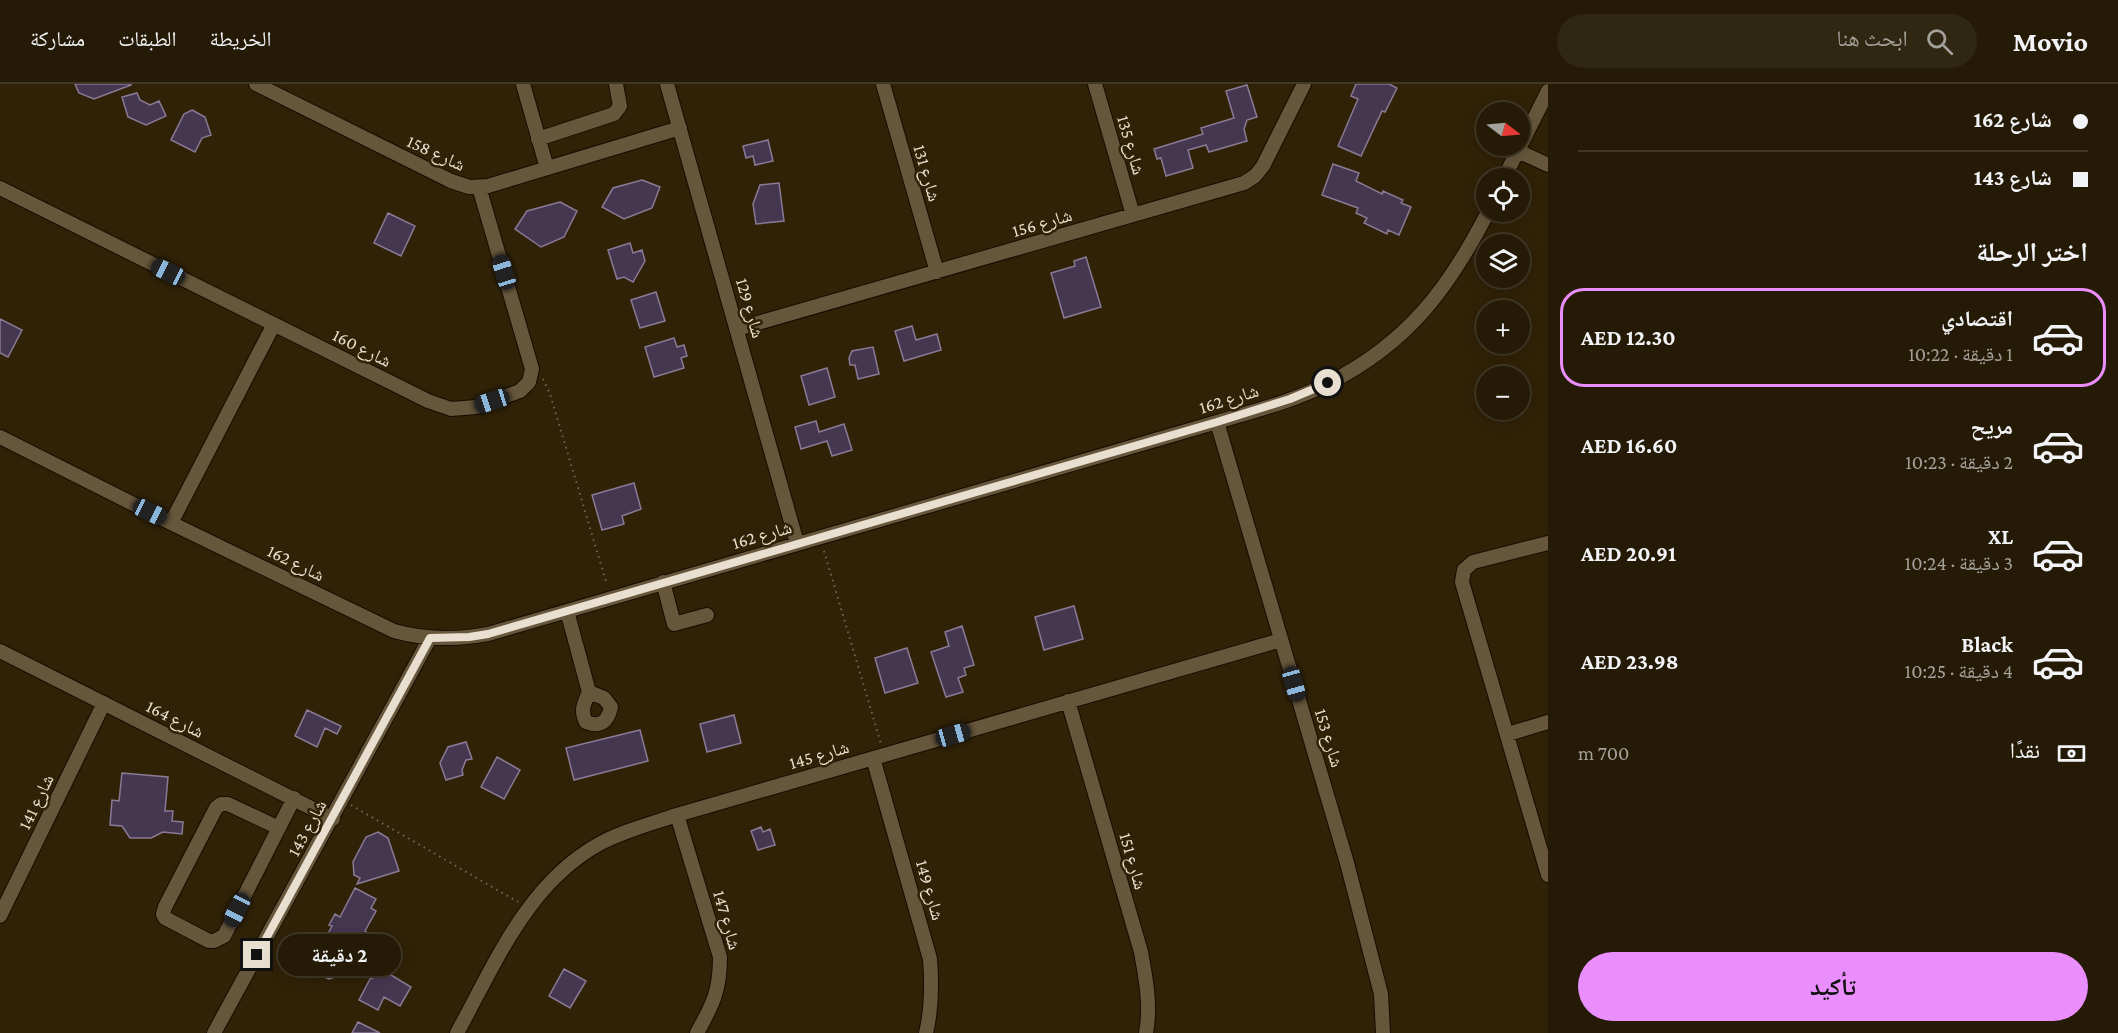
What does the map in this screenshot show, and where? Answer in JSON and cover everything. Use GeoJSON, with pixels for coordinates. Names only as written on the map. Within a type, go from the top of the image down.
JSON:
{"type":"FeatureCollection","features":[{"type":"Feature","properties":{"kind":"street","name":"شارع 158"},"geometry":{"type":"LineString","coordinates":[[256,84],[452,181],[469,187],[479,187],[547,168],[680,128]]}},
{"type":"Feature","properties":{"kind":"street"},"geometry":{"type":"LineString","coordinates":[[523,84],[547,168]]}},
{"type":"Feature","properties":{"kind":"street"},"geometry":{"type":"LineString","coordinates":[[538,139],[614,114],[620,106],[616,84]]}},
{"type":"Feature","properties":{"kind":"street","name":"شارع 129"},"geometry":{"type":"LineString","coordinates":[[667,84],[797,543]]}},
{"type":"Feature","properties":{"kind":"street","name":"شارع 131"},"geometry":{"type":"LineString","coordinates":[[883,84],[937,272]]}},
{"type":"Feature","properties":{"kind":"street","name":"شارع 135"},"geometry":{"type":"LineString","coordinates":[[1095,84],[1133,215]]}},
{"type":"Feature","properties":{"kind":"street","name":"شارع 156"},"geometry":{"type":"LineString","coordinates":[[737,329],[1244,183],[1255,176],[1263,166],[1304,84]]}},
{"type":"Feature","properties":{"kind":"street"},"geometry":{"type":"LineString","coordinates":[[1530,126],[1548,91]]}},
{"type":"Feature","properties":{"kind":"street"},"geometry":{"type":"LineString","coordinates":[[1530,156],[1548,165]]}},
{"type":"Feature","properties":{"kind":"street"},"geometry":{"type":"LineString","coordinates":[[479,187],[532,369]]}},
{"type":"Feature","properties":{"kind":"street","name":"شارع 160"},"geometry":{"type":"LineString","coordinates":[[0,188],[428,401],[451,409],[476,407],[520,391],[529,381],[532,369]]}},
{"type":"Feature","properties":{"kind":"street","name":"شارع 162"},"geometry":{"type":"LineString","coordinates":[[0,437],[394,631],[430,638],[469,637],[488,634],[1290,399],[1328,383],[1365,363],[1398,337],[1427,308],[1453,274],[1482,222]]}},
{"type":"Feature","properties":{"kind":"street"},"geometry":{"type":"LineString","coordinates":[[171,523],[273,324]]}},
{"type":"Feature","properties":{"kind":"street","name":"شارع 153"},"geometry":{"type":"LineString","coordinates":[[1217,422],[1347,863],[1381,994],[1383,1033]]}},
{"type":"Feature","properties":{"kind":"street"},"geometry":{"type":"LineString","coordinates":[[1548,543],[1473,562],[1464,570],[1462,576],[1548,875]]}},
{"type":"Feature","properties":{"kind":"street"},"geometry":{"type":"LineString","coordinates":[[663,582],[675,624],[707,615]]}},
{"type":"Feature","properties":{"kind":"street"},"geometry":{"type":"LineString","coordinates":[[567,611],[589,692]]}},
{"type":"Feature","properties":{"kind":"street","name":"شارع 143"},"geometry":{"type":"LineString","coordinates":[[214,1033],[430,638]]}},
{"type":"Feature","properties":{"kind":"street","name":"شارع 145"},"geometry":{"type":"LineString","coordinates":[[457,1033],[528,908],[548,883],[599,844],[628,831],[677,815],[1281,639]]}},
{"type":"Feature","properties":{"kind":"street","name":"شارع 164"},"geometry":{"type":"LineString","coordinates":[[0,651],[333,819]]}},
{"type":"Feature","properties":{"kind":"street","name":"شارع 151"},"geometry":{"type":"LineString","coordinates":[[1068,701],[1141,952],[1148,986],[1149,1020],[1146,1033]]}},
{"type":"Feature","properties":{"kind":"street","name":"شارع 141"},"geometry":{"type":"LineString","coordinates":[[0,916],[104,703]]}},
{"type":"Feature","properties":{"kind":"street"},"geometry":{"type":"LineString","coordinates":[[1508,734],[1548,722]]}},
{"type":"Feature","properties":{"kind":"street","name":"شارع 149"},"geometry":{"type":"LineString","coordinates":[[879,757],[930,959],[933,987],[926,1033]]}},
{"type":"Feature","properties":{"kind":"street"},"geometry":{"type":"LineString","coordinates":[[279,828],[228,804],[221,804],[216,808],[163,910],[165,918],[208,941],[220,940],[226,931],[279,828],[294,798]]}},
{"type":"Feature","properties":{"kind":"street","name":"شارع 147"},"geometry":{"type":"LineString","coordinates":[[677,815],[720,957],[720,980],[715,1001],[697,1033]]}},
{"type":"Feature","properties":{"kind":"path"},"geometry":{"type":"LineString","coordinates":[[532,369],[540,375],[550,394],[611,598]]}},
{"type":"Feature","properties":{"kind":"path"},"geometry":{"type":"LineString","coordinates":[[820,537],[879,757]]}},
{"type":"Feature","properties":{"kind":"path"},"geometry":{"type":"LineString","coordinates":[[343,800],[528,908]]}},
{"type":"Feature","properties":{"kind":"building"},"geometry":{"type":"Polygon","coordinates":[[[75,84],[131,85],[94,99],[79,93],[75,84]]]}},
{"type":"Feature","properties":{"kind":"building"},"geometry":{"type":"Polygon","coordinates":[[[1356,84],[1389,84],[1397,88],[1385,112],[1382,111],[1361,156],[1338,146],[1358,99],[1351,96],[1356,84]]]}},
{"type":"Feature","properties":{"kind":"building"},"geometry":{"type":"Polygon","coordinates":[[[1247,85],[1257,117],[1247,120],[1244,129],[1247,141],[1209,152],[1206,145],[1188,150],[1193,168],[1166,176],[1161,158],[1157,159],[1154,149],[1203,134],[1201,128],[1234,118],[1226,91],[1247,85]]]}},
{"type":"Feature","properties":{"kind":"building"},"geometry":{"type":"Polygon","coordinates":[[[137,93],[140,100],[150,105],[159,101],[166,116],[146,125],[128,117],[122,97],[137,93]]]}},
{"type":"Feature","properties":{"kind":"building"},"geometry":{"type":"Polygon","coordinates":[[[192,110],[205,117],[211,135],[202,138],[195,152],[171,140],[184,114],[192,110]]]}},
{"type":"Feature","properties":{"kind":"building"},"geometry":{"type":"Polygon","coordinates":[[[768,140],[773,161],[755,165],[753,156],[746,158],[743,146],[768,140]]]}},
{"type":"Feature","properties":{"kind":"building"},"geometry":{"type":"Polygon","coordinates":[[[1333,164],[1359,173],[1356,181],[1382,194],[1383,191],[1403,200],[1401,203],[1411,207],[1399,235],[1388,230],[1387,234],[1364,223],[1367,218],[1356,213],[1358,208],[1322,195],[1333,164]]]}},
{"type":"Feature","properties":{"kind":"building"},"geometry":{"type":"Polygon","coordinates":[[[642,180],[660,187],[652,208],[624,219],[602,207],[613,188],[642,180]]]}},
{"type":"Feature","properties":{"kind":"building"},"geometry":{"type":"Polygon","coordinates":[[[779,183],[784,221],[756,224],[753,204],[760,185],[779,183]]]}},
{"type":"Feature","properties":{"kind":"building"},"geometry":{"type":"Polygon","coordinates":[[[560,202],[577,211],[564,237],[541,247],[515,229],[527,211],[560,202]]]}},
{"type":"Feature","properties":{"kind":"building"},"geometry":{"type":"Polygon","coordinates":[[[388,213],[415,226],[401,256],[374,243],[388,213]]]}},
{"type":"Feature","properties":{"kind":"building"},"geometry":{"type":"Polygon","coordinates":[[[630,243],[633,253],[642,250],[645,261],[633,282],[624,277],[617,279],[608,250],[630,243]]]}},
{"type":"Feature","properties":{"kind":"building"},"geometry":{"type":"Polygon","coordinates":[[[1086,257],[1101,307],[1064,318],[1051,273],[1075,266],[1074,261],[1086,257]]]}},
{"type":"Feature","properties":{"kind":"building"},"geometry":{"type":"Polygon","coordinates":[[[656,292],[665,321],[640,328],[631,300],[656,292]]]}},
{"type":"Feature","properties":{"kind":"building"},"geometry":{"type":"Polygon","coordinates":[[[0,319],[22,330],[8,357],[0,353],[0,319]]]}},
{"type":"Feature","properties":{"kind":"building"},"geometry":{"type":"Polygon","coordinates":[[[912,326],[916,340],[937,334],[941,350],[904,361],[895,331],[912,326]]]}},
{"type":"Feature","properties":{"kind":"building"},"geometry":{"type":"Polygon","coordinates":[[[674,338],[677,347],[684,345],[687,356],[681,358],[684,368],[654,377],[645,347],[674,338]]]}},
{"type":"Feature","properties":{"kind":"building"},"geometry":{"type":"Polygon","coordinates":[[[873,347],[879,374],[858,379],[855,365],[850,365],[849,358],[852,351],[873,347]]]}},
{"type":"Feature","properties":{"kind":"building"},"geometry":{"type":"Polygon","coordinates":[[[827,368],[835,397],[809,405],[801,376],[827,368]]]}},
{"type":"Feature","properties":{"kind":"building"},"geometry":{"type":"Polygon","coordinates":[[[816,421],[819,432],[844,424],[852,450],[832,456],[827,441],[801,449],[795,427],[816,421]]]}},
{"type":"Feature","properties":{"kind":"building"},"geometry":{"type":"Polygon","coordinates":[[[634,483],[641,509],[622,516],[624,524],[602,530],[592,495],[634,483]]]}},
{"type":"Feature","properties":{"kind":"building"},"geometry":{"type":"Polygon","coordinates":[[[1074,606],[1083,639],[1044,650],[1035,617],[1074,606]]]}},
{"type":"Feature","properties":{"kind":"building"},"geometry":{"type":"Polygon","coordinates":[[[962,626],[974,665],[964,668],[966,675],[958,678],[963,692],[946,697],[931,652],[949,646],[945,632],[962,626]]]}},
{"type":"Feature","properties":{"kind":"building"},"geometry":{"type":"Polygon","coordinates":[[[907,648],[918,683],[885,693],[875,658],[907,648]]]}},
{"type":"Feature","properties":{"kind":"building"},"geometry":{"type":"Polygon","coordinates":[[[307,710],[341,726],[337,734],[325,728],[317,747],[295,736],[307,710]]]}},
{"type":"Feature","properties":{"kind":"building"},"geometry":{"type":"Polygon","coordinates":[[[734,715],[741,743],[707,752],[700,724],[734,715]]]}},
{"type":"Feature","properties":{"kind":"building"},"geometry":{"type":"Polygon","coordinates":[[[640,730],[648,761],[574,780],[566,748],[640,730]]]}},
{"type":"Feature","properties":{"kind":"building"},"geometry":{"type":"Polygon","coordinates":[[[466,742],[472,759],[466,760],[462,770],[463,775],[446,780],[440,763],[448,747],[466,742]]]}},
{"type":"Feature","properties":{"kind":"building"},"geometry":{"type":"Polygon","coordinates":[[[497,757],[520,770],[504,799],[481,787],[497,757]]]}},
{"type":"Feature","properties":{"kind":"building"},"geometry":{"type":"Polygon","coordinates":[[[122,773],[168,777],[165,811],[173,811],[172,821],[183,822],[182,834],[163,832],[151,838],[130,838],[122,826],[110,825],[112,800],[119,801],[122,773]]]}},
{"type":"Feature","properties":{"kind":"building"},"geometry":{"type":"Polygon","coordinates":[[[761,827],[763,832],[770,829],[775,845],[758,850],[751,831],[761,827]]]}},
{"type":"Feature","properties":{"kind":"building"},"geometry":{"type":"Polygon","coordinates":[[[378,832],[388,838],[399,871],[357,884],[360,878],[354,875],[353,862],[366,837],[378,832]]]}},
{"type":"Feature","properties":{"kind":"building"},"geometry":{"type":"Polygon","coordinates":[[[355,888],[376,899],[371,908],[376,911],[365,931],[368,933],[344,974],[329,979],[324,977],[320,968],[312,963],[332,926],[329,925],[335,914],[340,917],[355,888]]]}},
{"type":"Feature","properties":{"kind":"building"},"geometry":{"type":"Polygon","coordinates":[[[564,969],[586,981],[570,1008],[549,996],[564,969]]]}},
{"type":"Feature","properties":{"kind":"building"},"geometry":{"type":"Polygon","coordinates":[[[386,972],[411,987],[400,1006],[384,997],[378,1010],[359,1000],[370,979],[386,972]]]}},
{"type":"Feature","properties":{"kind":"building"},"geometry":{"type":"Polygon","coordinates":[[[358,1022],[380,1033],[352,1033],[358,1022]]]}},
{"type":"Feature","properties":{"kind":"route"},"geometry":{"type":"LineString","coordinates":[[257,955],[430,638],[449,639],[488,634],[1217,422],[1290,399],[1328,383]]}}]}
